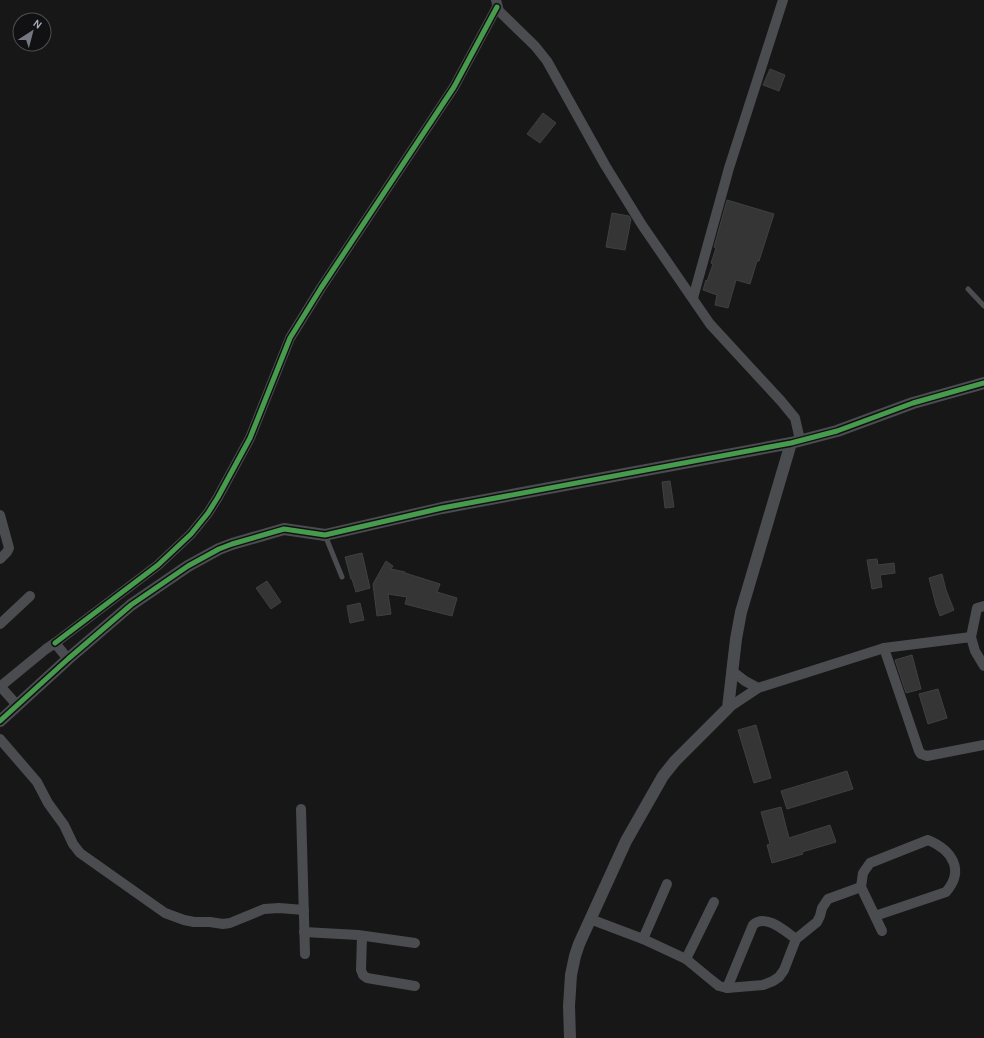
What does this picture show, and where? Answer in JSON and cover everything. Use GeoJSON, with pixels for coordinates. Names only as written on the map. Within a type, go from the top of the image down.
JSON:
{"type":"FeatureCollection","features":[{"type":"Feature","properties":{"kind":"street"},"geometry":{"type":"LineString","coordinates":[[693,298],[729,168],[783,0]]}},
{"type":"Feature","properties":{"kind":"street"},"geometry":{"type":"LineString","coordinates":[[17,705],[0,686],[158,565],[191,534],[208,513],[250,438],[290,338],[321,288],[454,87],[496,4],[544,57],[605,165],[642,225],[718,334],[781,400],[795,418],[796,442],[741,612],[728,708]]}},
{"type":"Feature","properties":{"kind":"street"},"geometry":{"type":"LineString","coordinates":[[0,721],[95,634],[140,598],[188,566],[219,549],[284,529],[325,535],[442,508],[796,442],[837,430],[914,403],[984,383]]}},
{"type":"Feature","properties":{"kind":"street"},"geometry":{"type":"LineString","coordinates":[[0,515],[9,548],[0,559]]}},
{"type":"Feature","properties":{"kind":"street"},"geometry":{"type":"LineString","coordinates":[[0,624],[30,596]]}},
{"type":"Feature","properties":{"kind":"street"},"geometry":{"type":"LineString","coordinates":[[984,606],[977,608],[971,637],[975,650],[984,666]]}},
{"type":"Feature","properties":{"kind":"street"},"geometry":{"type":"LineString","coordinates":[[570,1038],[569,1006],[571,975],[575,956],[590,919],[626,841],[663,776],[675,761],[728,708],[758,688],[884,648],[971,637]]}},
{"type":"Feature","properties":{"kind":"street"},"geometry":{"type":"LineString","coordinates":[[55,643],[68,659]]}},
{"type":"Feature","properties":{"kind":"street"},"geometry":{"type":"LineString","coordinates":[[884,648],[921,754],[927,756],[984,745]]}},
{"type":"Feature","properties":{"kind":"street"},"geometry":{"type":"LineString","coordinates":[[732,671],[745,681],[758,688]]}},
{"type":"Feature","properties":{"kind":"street"},"geometry":{"type":"LineString","coordinates":[[0,739],[37,782],[48,803],[64,825],[73,844],[80,853],[166,913],[194,922],[223,924],[230,923],[264,908],[304,910]]}},
{"type":"Feature","properties":{"kind":"street"},"geometry":{"type":"LineString","coordinates":[[301,809],[305,954]]}},
{"type":"Feature","properties":{"kind":"street"},"geometry":{"type":"LineString","coordinates":[[875,916],[946,892],[953,883],[956,873],[950,856],[943,848],[928,840],[870,863],[863,873],[861,887],[882,931]]}},
{"type":"Feature","properties":{"kind":"street"},"geometry":{"type":"LineString","coordinates":[[643,939],[667,884]]}},
{"type":"Feature","properties":{"kind":"street"},"geometry":{"type":"LineString","coordinates":[[590,919],[643,939],[686,959],[719,986],[727,988],[763,985],[780,977],[796,938],[817,922],[822,908],[828,899],[861,887]]}},
{"type":"Feature","properties":{"kind":"street"},"geometry":{"type":"LineString","coordinates":[[686,959],[714,902]]}},
{"type":"Feature","properties":{"kind":"street"},"geometry":{"type":"LineString","coordinates":[[727,988],[753,925],[757,921],[769,922],[796,938]]}},
{"type":"Feature","properties":{"kind":"street"},"geometry":{"type":"LineString","coordinates":[[304,932],[362,936],[415,943]]}},
{"type":"Feature","properties":{"kind":"street"},"geometry":{"type":"LineString","coordinates":[[362,936],[361,970],[363,975],[367,978],[415,986]]}},
{"type":"Feature","properties":{"kind":"lane"},"geometry":{"type":"LineString","coordinates":[[968,288],[984,306]]}},
{"type":"Feature","properties":{"kind":"lane"},"geometry":{"type":"LineString","coordinates":[[325,535],[342,577]]}},
{"type":"Feature","properties":{"kind":"building"},"geometry":{"type":"Polygon","coordinates":[[[770,69],[785,75],[779,91],[763,85],[770,69]]]}},
{"type":"Feature","properties":{"kind":"building"},"geometry":{"type":"Polygon","coordinates":[[[543,113],[556,123],[540,143],[527,134],[543,113]]]}},
{"type":"Feature","properties":{"kind":"building"},"geometry":{"type":"Polygon","coordinates":[[[727,200],[774,214],[750,284],[736,280],[728,308],[715,305],[717,295],[703,290],[713,264],[711,263],[716,248],[714,247],[727,200]]]}},
{"type":"Feature","properties":{"kind":"building"},"geometry":{"type":"Polygon","coordinates":[[[612,213],[629,216],[631,219],[625,250],[606,247],[612,213]]]}},
{"type":"Feature","properties":{"kind":"building"},"geometry":{"type":"Polygon","coordinates":[[[670,481],[674,507],[665,508],[662,482],[670,481]]]}},
{"type":"Feature","properties":{"kind":"building"},"geometry":{"type":"Polygon","coordinates":[[[362,553],[370,588],[356,592],[345,557],[362,553]]]}},
{"type":"Feature","properties":{"kind":"building"},"geometry":{"type":"Polygon","coordinates":[[[877,559],[878,565],[894,563],[895,573],[880,575],[882,587],[872,589],[867,560],[877,559]]]}},
{"type":"Feature","properties":{"kind":"building"},"geometry":{"type":"Polygon","coordinates":[[[386,561],[393,566],[391,569],[405,572],[440,584],[437,592],[457,598],[452,616],[405,604],[407,597],[388,594],[391,614],[377,616],[373,584],[386,561]]]}},
{"type":"Feature","properties":{"kind":"building"},"geometry":{"type":"Polygon","coordinates":[[[942,574],[946,590],[954,610],[940,616],[929,578],[942,574]]]}},
{"type":"Feature","properties":{"kind":"building"},"geometry":{"type":"Polygon","coordinates":[[[267,581],[281,602],[271,609],[256,588],[267,581]]]}},
{"type":"Feature","properties":{"kind":"building"},"geometry":{"type":"Polygon","coordinates":[[[360,603],[364,620],[350,623],[347,606],[360,603]]]}},
{"type":"Feature","properties":{"kind":"building"},"geometry":{"type":"Polygon","coordinates":[[[912,655],[921,689],[906,693],[895,660],[912,655]]]}},
{"type":"Feature","properties":{"kind":"building"},"geometry":{"type":"Polygon","coordinates":[[[938,689],[947,718],[928,724],[919,694],[938,689]]]}},
{"type":"Feature","properties":{"kind":"building"},"geometry":{"type":"Polygon","coordinates":[[[756,725],[771,778],[754,783],[738,730],[756,725]]]}},
{"type":"Feature","properties":{"kind":"building"},"geometry":{"type":"Polygon","coordinates":[[[847,771],[853,789],[787,809],[781,791],[847,771]]]}},
{"type":"Feature","properties":{"kind":"building"},"geometry":{"type":"Polygon","coordinates":[[[781,807],[789,838],[830,825],[836,842],[772,863],[767,845],[770,844],[761,812],[781,807]]]}},
{"type":"Feature","properties":{"kind":"cycle path"},"geometry":{"type":"LineString","coordinates":[[55,643],[158,565],[191,534],[208,513],[250,438],[290,338],[321,288],[454,87],[497,7]]}},
{"type":"Feature","properties":{"kind":"cycle path"},"geometry":{"type":"LineString","coordinates":[[0,721],[68,659],[131,605],[188,566],[219,549],[232,544],[284,529],[325,535],[442,508],[791,443],[837,431],[913,403],[984,383]]}}]}
